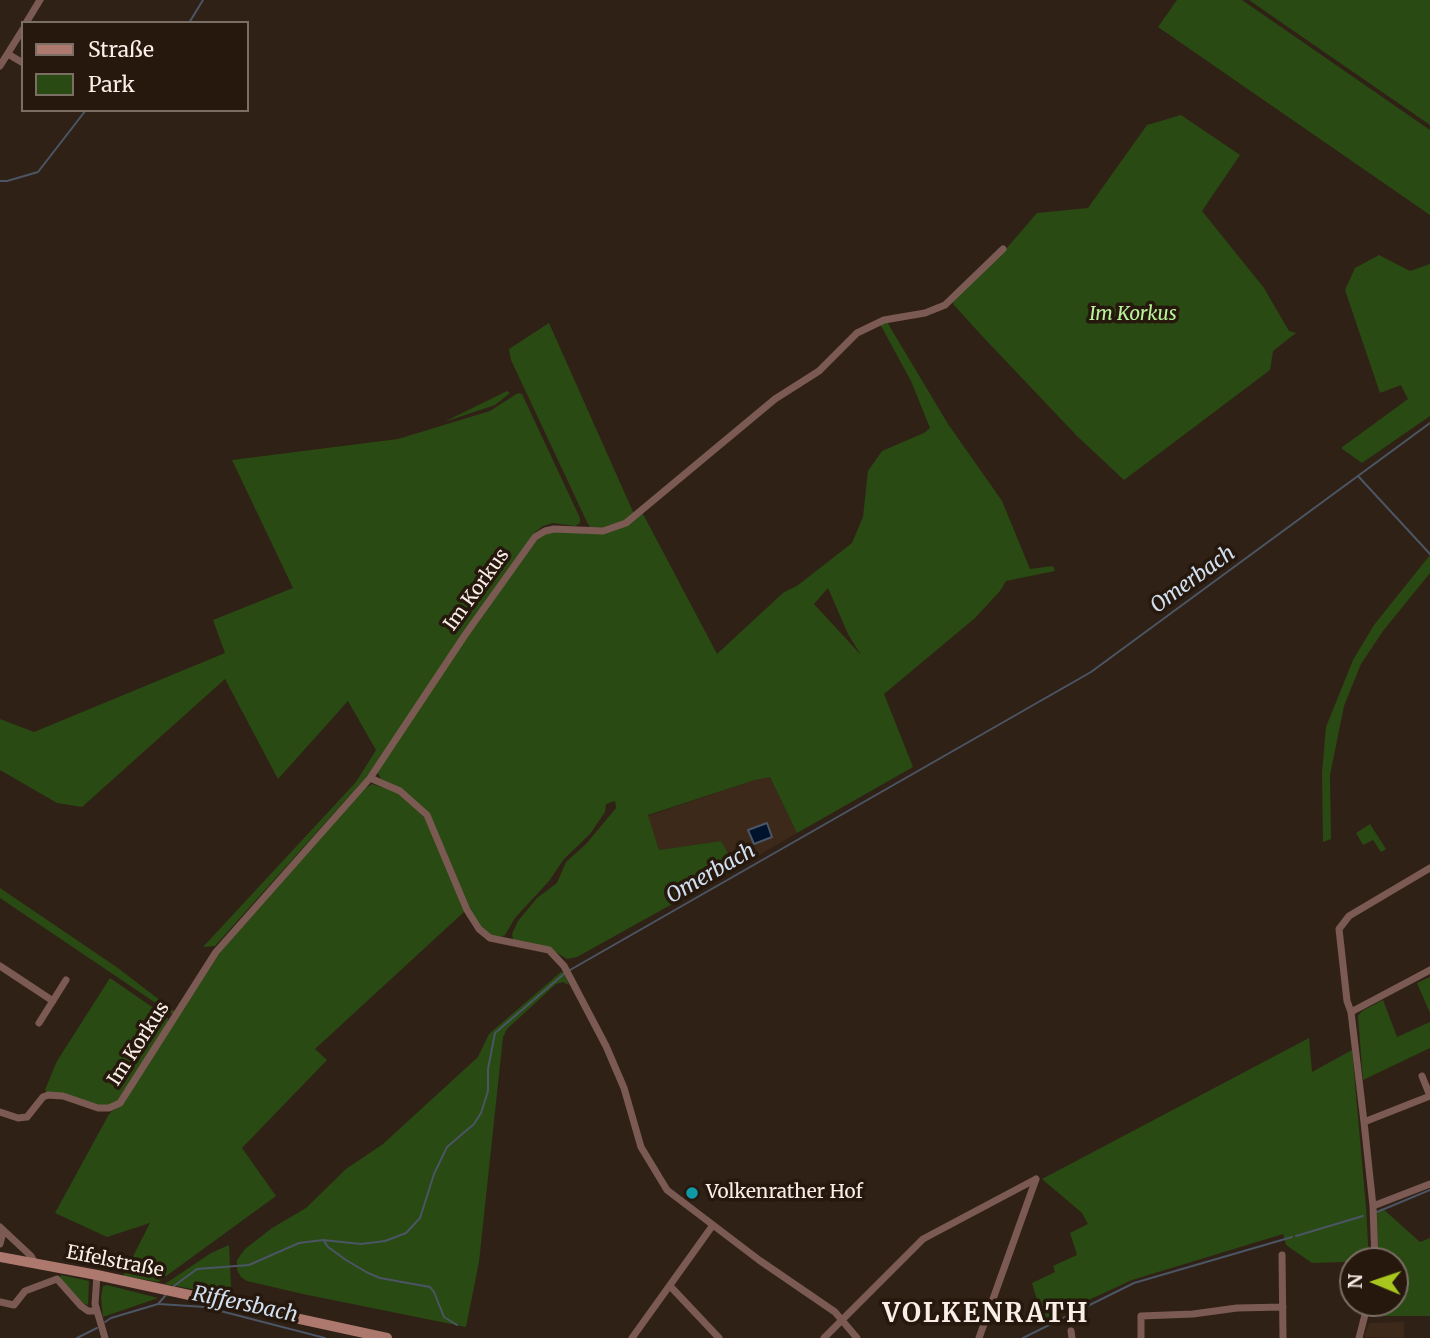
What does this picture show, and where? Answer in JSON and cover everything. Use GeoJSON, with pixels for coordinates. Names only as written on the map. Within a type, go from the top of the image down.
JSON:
{"type":"FeatureCollection","features":[{"type":"Feature","properties":{"kind":"main road","name":"Eifelstraße"},"geometry":{"type":"LineString","coordinates":[[0,1257],[97,1275],[387,1338]]}},
{"type":"Feature","properties":{"kind":"street"},"geometry":{"type":"LineString","coordinates":[[27,21],[40,0]]}},
{"type":"Feature","properties":{"kind":"street"},"geometry":{"type":"LineString","coordinates":[[0,66],[21,32]]}},
{"type":"Feature","properties":{"kind":"street"},"geometry":{"type":"LineString","coordinates":[[8,54],[21,62]]}},
{"type":"Feature","properties":{"kind":"street","name":"Im Korkus"},"geometry":{"type":"LineString","coordinates":[[0,1112],[18,1118],[27,1117],[43,1097],[57,1095],[103,1108],[113,1107],[123,1099],[216,952],[370,778],[465,635],[535,537],[554,528],[603,531],[626,523],[775,399],[819,371],[857,332],[884,320],[925,313],[945,305],[1003,249]]}},
{"type":"Feature","properties":{"kind":"street"},"geometry":{"type":"LineString","coordinates":[[370,778],[400,791],[427,815],[467,910],[479,929],[490,938],[549,950],[567,972],[606,1046],[624,1088],[640,1147],[667,1190],[842,1319],[857,1338]]}},
{"type":"Feature","properties":{"kind":"street"},"geometry":{"type":"LineString","coordinates":[[1374,1247],[1364,1122],[1351,1012],[1346,1001],[1339,929],[1349,916],[1430,867]]}},
{"type":"Feature","properties":{"kind":"street"},"geometry":{"type":"LineString","coordinates":[[0,966],[53,1001]]}},
{"type":"Feature","properties":{"kind":"street"},"geometry":{"type":"LineString","coordinates":[[1351,1012],[1430,970]]}},
{"type":"Feature","properties":{"kind":"street"},"geometry":{"type":"LineString","coordinates":[[39,1023],[66,980]]}},
{"type":"Feature","properties":{"kind":"street"},"geometry":{"type":"LineString","coordinates":[[1364,1122],[1430,1096],[1422,1076]]}},
{"type":"Feature","properties":{"kind":"street"},"geometry":{"type":"LineString","coordinates":[[824,1338],[923,1239],[1036,1179],[979,1338]]}},
{"type":"Feature","properties":{"kind":"street"},"geometry":{"type":"LineString","coordinates":[[1373,1206],[1430,1184]]}},
{"type":"Feature","properties":{"kind":"street"},"geometry":{"type":"LineString","coordinates":[[632,1338],[713,1225]]}},
{"type":"Feature","properties":{"kind":"street"},"geometry":{"type":"LineString","coordinates":[[0,1244],[1,1230]]}},
{"type":"Feature","properties":{"kind":"street"},"geometry":{"type":"LineString","coordinates":[[1,1230],[31,1256],[35,1264]]}},
{"type":"Feature","properties":{"kind":"street"},"geometry":{"type":"LineString","coordinates":[[1282,1255],[1283,1338]]}},
{"type":"Feature","properties":{"kind":"street"},"geometry":{"type":"LineString","coordinates":[[97,1275],[97,1314],[104,1338]]}},
{"type":"Feature","properties":{"kind":"street"},"geometry":{"type":"LineString","coordinates":[[0,1302],[14,1304],[25,1291],[57,1279],[81,1306],[97,1314]]}},
{"type":"Feature","properties":{"kind":"street"},"geometry":{"type":"LineString","coordinates":[[670,1286],[719,1338]]}},
{"type":"Feature","properties":{"kind":"street"},"geometry":{"type":"LineString","coordinates":[[1141,1338],[1141,1315],[1283,1307]]}},
{"type":"Feature","properties":{"kind":"street"},"geometry":{"type":"LineString","coordinates":[[1359,1338],[1364,1317]]}},
{"type":"Feature","properties":{"kind":"shaded area"},"geometry":{"type":"Polygon","coordinates":[[[770,777],[797,833],[737,868],[721,841],[659,850],[648,816],[770,777]]]}},
{"type":"Feature","properties":{"kind":"shaded area"},"geometry":{"type":"Polygon","coordinates":[[[1404,1322],[1404,1338],[1364,1337],[1369,1323],[1404,1322]]]}},
{"type":"Feature","properties":{"kind":"green space"},"geometry":{"type":"Polygon","coordinates":[[[1177,0],[1242,0],[1430,130],[1430,215],[1158,27],[1177,0]]]}},
{"type":"Feature","properties":{"kind":"green space"},"geometry":{"type":"Polygon","coordinates":[[[1249,0],[1430,0],[1430,125],[1272,16],[1249,0]]]}},
{"type":"Feature","properties":{"kind":"green space","name":"Im Korkus"},"geometry":{"type":"Polygon","coordinates":[[[1181,115],[1240,155],[1202,211],[1264,288],[1289,331],[1296,333],[1273,351],[1270,370],[1124,480],[1077,436],[953,304],[954,299],[1005,250],[1037,213],[1088,208],[1147,125],[1181,115]]]}},
{"type":"Feature","properties":{"kind":"green space"},"geometry":{"type":"Polygon","coordinates":[[[1379,255],[1410,271],[1430,264],[1430,416],[1362,463],[1341,448],[1408,399],[1401,385],[1380,393],[1345,290],[1355,268],[1379,255]]]}},
{"type":"Feature","properties":{"kind":"green space"},"geometry":{"type":"Polygon","coordinates":[[[887,322],[948,424],[1002,501],[1030,569],[1053,566],[1055,571],[1006,581],[975,618],[884,694],[913,767],[797,833],[770,777],[648,815],[659,850],[721,841],[737,868],[577,957],[567,959],[549,948],[513,940],[512,934],[518,921],[537,898],[557,883],[566,862],[586,844],[616,808],[615,801],[606,804],[605,812],[590,834],[564,859],[549,881],[515,918],[505,935],[491,935],[481,928],[470,909],[437,831],[401,788],[381,779],[377,771],[467,635],[538,539],[546,533],[555,531],[603,534],[642,512],[717,654],[784,592],[797,586],[852,543],[863,517],[868,471],[882,451],[930,428],[911,381],[880,324],[887,322]],[[828,588],[814,604],[861,655],[848,634],[828,588]]]}},
{"type":"Feature","properties":{"kind":"green space"},"geometry":{"type":"Polygon","coordinates":[[[549,323],[634,514],[601,528],[590,527],[586,520],[511,360],[509,349],[549,323]]]}},
{"type":"Feature","properties":{"kind":"green space"},"geometry":{"type":"Polygon","coordinates":[[[507,391],[510,393],[495,405],[444,422],[507,391]]]}},
{"type":"Feature","properties":{"kind":"green space"},"geometry":{"type":"Polygon","coordinates":[[[518,393],[522,394],[580,523],[575,526],[553,523],[543,526],[533,534],[367,776],[215,946],[203,947],[356,782],[376,750],[348,701],[278,779],[225,679],[82,807],[57,803],[0,770],[0,719],[34,732],[225,653],[213,620],[293,588],[232,460],[398,439],[490,411],[518,393]]]}},
{"type":"Feature","properties":{"kind":"green space"},"geometry":{"type":"Polygon","coordinates":[[[1430,555],[1430,573],[1383,631],[1361,664],[1344,706],[1330,775],[1331,839],[1323,842],[1322,773],[1326,727],[1353,660],[1374,625],[1430,555]]]}},
{"type":"Feature","properties":{"kind":"green space"},"geometry":{"type":"Polygon","coordinates":[[[372,784],[400,793],[426,819],[465,911],[315,1049],[327,1060],[242,1148],[276,1196],[158,1282],[123,1276],[150,1223],[107,1237],[55,1213],[108,1116],[121,1105],[221,951],[364,789],[372,784]]]}},
{"type":"Feature","properties":{"kind":"green space"},"geometry":{"type":"Polygon","coordinates":[[[1370,824],[1386,849],[1381,852],[1373,840],[1363,845],[1356,833],[1370,824]]]}},
{"type":"Feature","properties":{"kind":"green space"},"geometry":{"type":"Polygon","coordinates":[[[0,888],[177,1011],[172,1014],[0,898],[0,888]]]}},
{"type":"Feature","properties":{"kind":"green space"},"geometry":{"type":"Polygon","coordinates":[[[561,972],[569,985],[563,982],[556,984],[507,1029],[503,1037],[479,1262],[466,1327],[303,1294],[247,1281],[241,1277],[237,1270],[237,1260],[245,1249],[272,1228],[306,1208],[346,1169],[383,1144],[478,1057],[489,1034],[561,972]]]}},
{"type":"Feature","properties":{"kind":"green space"},"geometry":{"type":"Polygon","coordinates":[[[1430,977],[1430,1013],[1417,983],[1430,977]]]}},
{"type":"Feature","properties":{"kind":"green space"},"geometry":{"type":"Polygon","coordinates":[[[110,978],[168,1018],[169,1026],[121,1097],[113,1104],[103,1106],[47,1092],[45,1090],[57,1061],[110,978]]]}},
{"type":"Feature","properties":{"kind":"green space"},"geometry":{"type":"Polygon","coordinates":[[[1383,1000],[1397,1037],[1430,1022],[1430,1048],[1363,1080],[1358,1016],[1383,1000]]]}},
{"type":"Feature","properties":{"kind":"green space"},"geometry":{"type":"Polygon","coordinates":[[[1309,1038],[1312,1072],[1352,1050],[1368,1247],[1339,1247],[1339,1262],[1312,1263],[1286,1245],[1283,1234],[1132,1280],[1043,1321],[1032,1283],[1055,1272],[1053,1266],[1077,1255],[1070,1233],[1088,1224],[1082,1213],[1042,1179],[1309,1038]]]}},
{"type":"Feature","properties":{"kind":"green space"},"geometry":{"type":"Polygon","coordinates":[[[1382,1208],[1420,1242],[1430,1238],[1430,1316],[1409,1316],[1409,1247],[1378,1247],[1377,1214],[1382,1208]]]}},
{"type":"Feature","properties":{"kind":"green space"},"geometry":{"type":"Polygon","coordinates":[[[229,1245],[231,1287],[225,1295],[165,1284],[211,1253],[229,1245]]]}},
{"type":"Feature","properties":{"kind":"green space"},"geometry":{"type":"Polygon","coordinates":[[[61,1275],[89,1281],[88,1305],[60,1278],[61,1275]]]}},
{"type":"Feature","properties":{"kind":"green space"},"geometry":{"type":"Polygon","coordinates":[[[103,1286],[158,1298],[103,1317],[101,1297],[103,1286]]]}},
{"type":"Feature","properties":{"kind":"water"},"geometry":{"type":"Polygon","coordinates":[[[767,823],[772,837],[754,844],[748,830],[767,823]]]}},
{"type":"Feature","properties":{"kind":"waterway"},"geometry":{"type":"LineString","coordinates":[[190,21],[203,0]]}},
{"type":"Feature","properties":{"kind":"waterway"},"geometry":{"type":"LineString","coordinates":[[0,181],[38,172],[84,112]]}},
{"type":"Feature","properties":{"kind":"waterway","name":"Omerbach"},"geometry":{"type":"LineString","coordinates":[[570,970],[1091,672],[1430,423]]}},
{"type":"Feature","properties":{"kind":"waterway"},"geometry":{"type":"LineString","coordinates":[[1358,476],[1430,554]]}},
{"type":"Feature","properties":{"kind":"waterway","name":"Omerbach"},"geometry":{"type":"LineString","coordinates":[[174,1286],[197,1269],[249,1265],[299,1243],[323,1240],[361,1244],[385,1241],[406,1233],[420,1218],[434,1174],[447,1147],[474,1124],[481,1113],[488,1091],[488,1069],[495,1033],[565,973]]}},
{"type":"Feature","properties":{"kind":"waterway"},"geometry":{"type":"LineString","coordinates":[[1377,1212],[1430,1190]]}},
{"type":"Feature","properties":{"kind":"waterway"},"geometry":{"type":"LineString","coordinates":[[1296,1236],[1363,1216]]}},
{"type":"Feature","properties":{"kind":"waterway"},"geometry":{"type":"LineString","coordinates":[[1023,1338],[1134,1283],[1292,1237]]}},
{"type":"Feature","properties":{"kind":"waterway"},"geometry":{"type":"LineString","coordinates":[[324,1241],[328,1247],[368,1273],[380,1278],[430,1287],[444,1317],[457,1325]]}},
{"type":"Feature","properties":{"kind":"waterway","name":"Omerbach"},"geometry":{"type":"LineString","coordinates":[[105,1322],[158,1304],[165,1296]]}},
{"type":"Feature","properties":{"kind":"waterway","name":"Riffersbach"},"geometry":{"type":"LineString","coordinates":[[159,1304],[205,1307],[325,1338]]}},
{"type":"Feature","properties":{"kind":"waterway","name":"Omerbach"},"geometry":{"type":"LineString","coordinates":[[77,1338],[97,1328]]}},
{"type":"Feature","properties":{"kind":"place","name":"Volkenrather Hof"},"geometry":{"type":"Point","coordinates":[692,1193]}},
{"type":"Feature","properties":{"kind":"district","name":"VOLKENRATH"},"geometry":{"type":"Point","coordinates":[986,1315]}}]}
